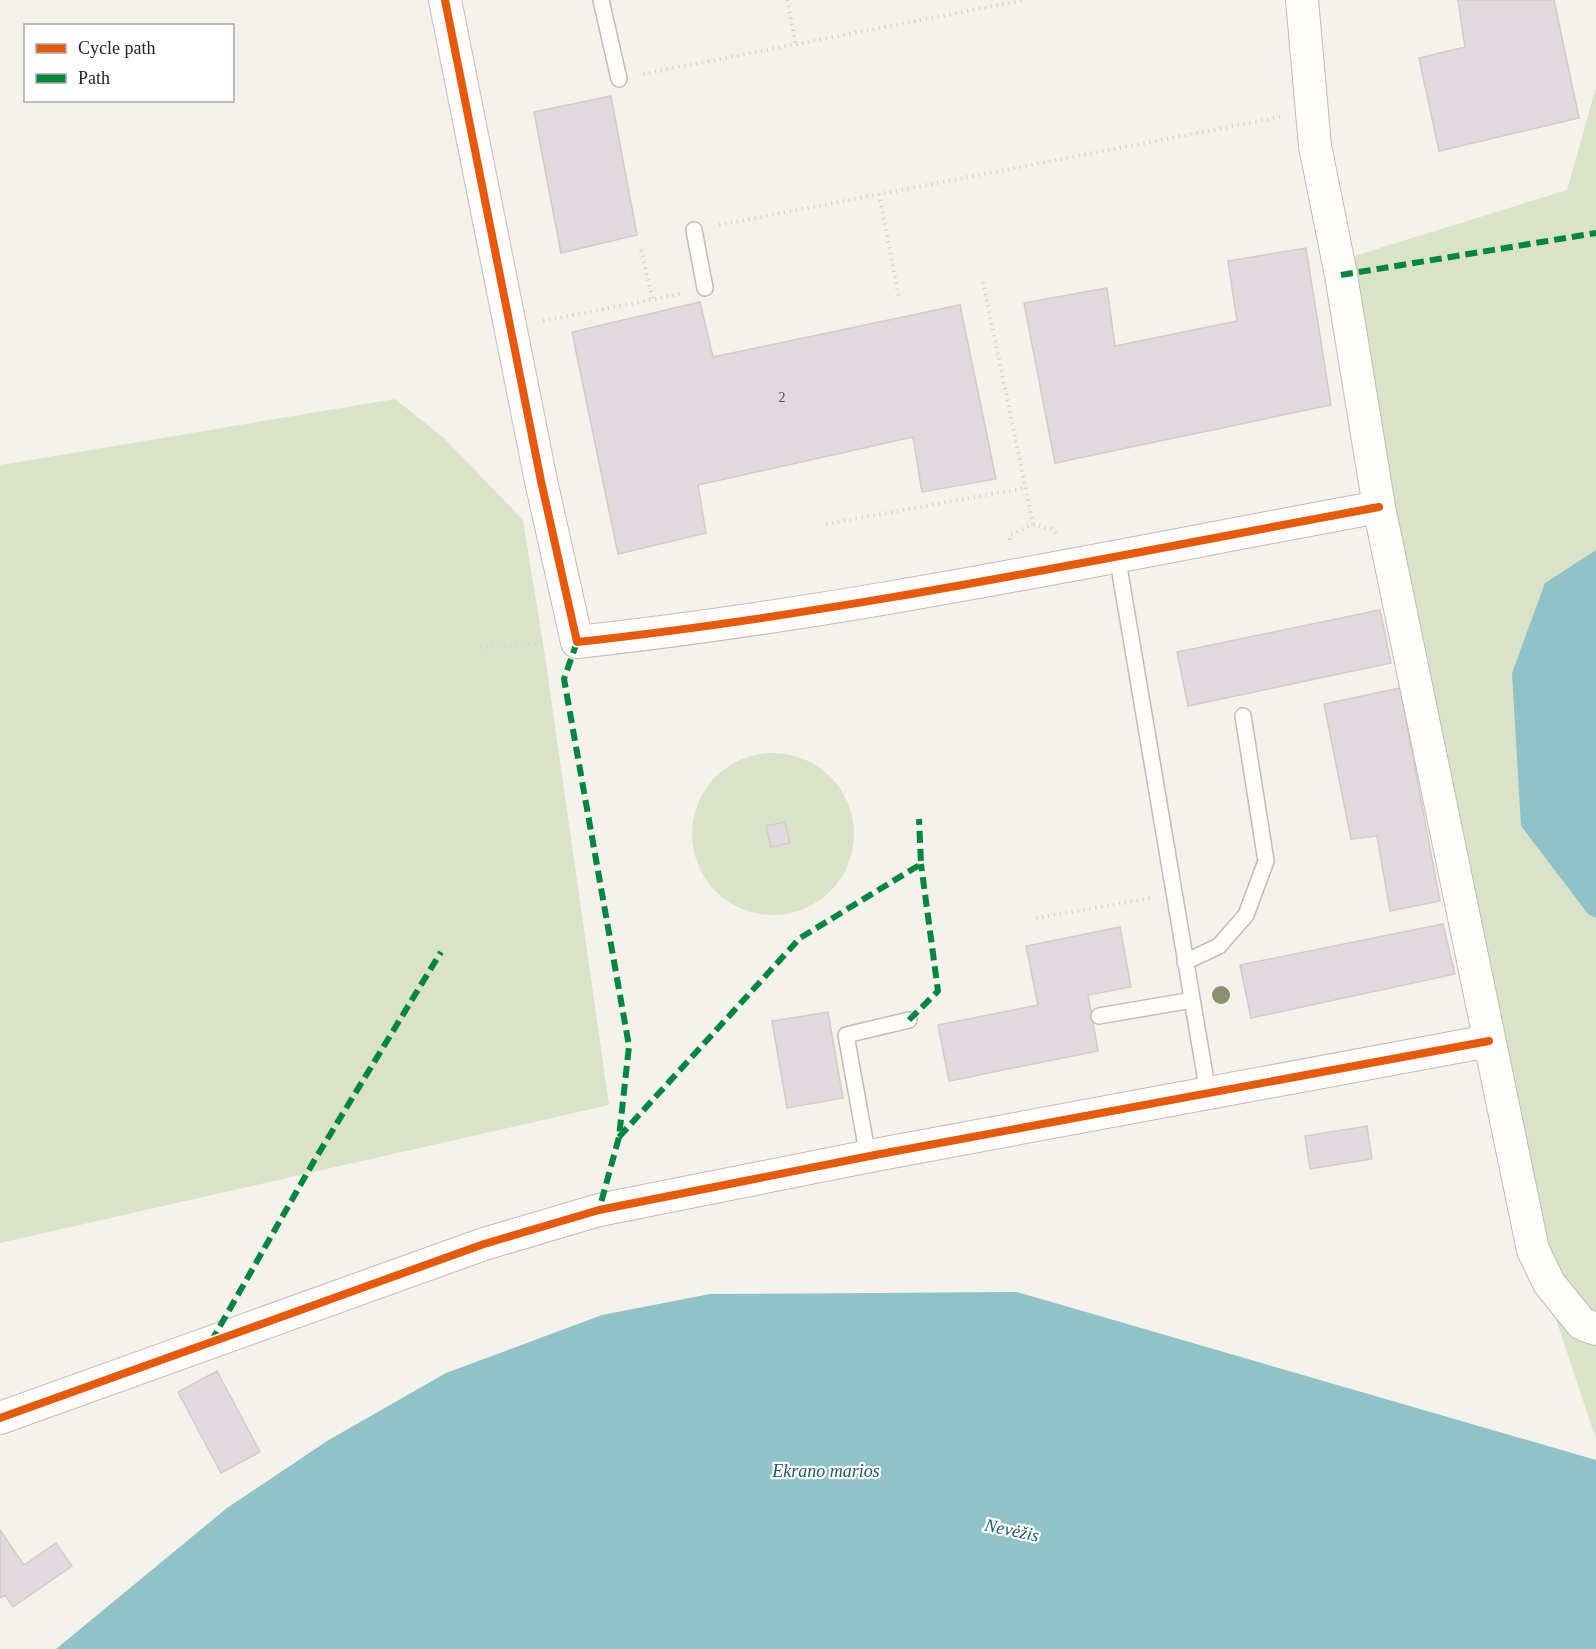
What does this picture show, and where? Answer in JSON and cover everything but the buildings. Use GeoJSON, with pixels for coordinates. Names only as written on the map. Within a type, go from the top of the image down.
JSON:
{"type":"FeatureCollection","features":[{"type":"Feature","properties":{"kind":"street"},"geometry":{"type":"LineString","coordinates":[[445,0],[510,328],[577,642],[651,634],[837,607],[1379,507]]}},
{"type":"Feature","properties":{"kind":"street"},"geometry":{"type":"LineString","coordinates":[[1302,0],[1315,146],[1341,275],[1379,507],[1533,1250],[1549,1283],[1582,1324],[1596,1329]]}},
{"type":"Feature","properties":{"kind":"street"},"geometry":{"type":"LineString","coordinates":[[0,1418],[484,1244],[599,1210],[868,1157],[1489,1041]]}},
{"type":"Feature","properties":{"kind":"lane"},"geometry":{"type":"LineString","coordinates":[[601,0],[619,79]]}},
{"type":"Feature","properties":{"kind":"lane"},"geometry":{"type":"LineString","coordinates":[[694,230],[705,288]]}},
{"type":"Feature","properties":{"kind":"lane"},"geometry":{"type":"LineString","coordinates":[[1118,555],[1208,1093]]}},
{"type":"Feature","properties":{"kind":"lane"},"geometry":{"type":"LineString","coordinates":[[1185,962],[1219,946],[1246,915],[1266,861],[1243,716]]}},
{"type":"Feature","properties":{"kind":"lane"},"geometry":{"type":"LineString","coordinates":[[1099,1016],[1192,1000]]}},
{"type":"Feature","properties":{"kind":"lane"},"geometry":{"type":"LineString","coordinates":[[868,1157],[846,1035],[909,1020]]}},
{"type":"Feature","properties":{"kind":"path"},"geometry":{"type":"LineString","coordinates":[[788,0],[796,45]]}},
{"type":"Feature","properties":{"kind":"path"},"geometry":{"type":"LineString","coordinates":[[994,0],[995,6]]}},
{"type":"Feature","properties":{"kind":"path"},"geometry":{"type":"LineString","coordinates":[[619,79],[1024,0]]}},
{"type":"Feature","properties":{"kind":"path"},"geometry":{"type":"LineString","coordinates":[[694,230],[1312,111]]}},
{"type":"Feature","properties":{"kind":"path"},"geometry":{"type":"LineString","coordinates":[[879,194],[899,298]]}},
{"type":"Feature","properties":{"kind":"path"},"geometry":{"type":"LineString","coordinates":[[641,250],[652,300]]}},
{"type":"Feature","properties":{"kind":"path"},"geometry":{"type":"LineString","coordinates":[[983,282],[1033,524],[1010,535],[1013,574]]}},
{"type":"Feature","properties":{"kind":"path"},"geometry":{"type":"LineString","coordinates":[[510,328],[705,288]]}},
{"type":"Feature","properties":{"kind":"path"},"geometry":{"type":"LineString","coordinates":[[826,524],[1025,488]]}},
{"type":"Feature","properties":{"kind":"path"},"geometry":{"type":"LineString","coordinates":[[480,647],[577,642]]}},
{"type":"Feature","properties":{"kind":"path"},"geometry":{"type":"LineString","coordinates":[[1036,918],[1174,894]]}},
{"type":"Feature","properties":{"kind":"green space"},"geometry":{"type":"Polygon","coordinates":[[[1596,87],[1596,550],[1545,583],[1521,826],[1588,914],[1596,918],[1596,1439],[1533,1250],[1338,261],[1567,190],[1596,87]]]}},
{"type":"Feature","properties":{"kind":"green space"},"geometry":{"type":"Polygon","coordinates":[[[395,399],[444,438],[523,520],[545,656],[609,1105],[0,1243],[0,465],[395,399]]]}},
{"type":"Feature","properties":{"kind":"green space"},"geometry":{"type":"Polygon","coordinates":[[[773,753],[789,754],[804,759],[831,776],[848,803],[853,818],[853,850],[848,865],[831,892],[804,909],[789,914],[773,915],[757,914],[742,909],[715,892],[698,865],[693,850],[692,834],[693,818],[698,803],[715,776],[742,759],[757,754],[773,753]]]}},
{"type":"Feature","properties":{"kind":"water"},"geometry":{"type":"Polygon","coordinates":[[[1596,550],[1596,918],[1588,914],[1521,826],[1512,673],[1545,583],[1596,550]]]}},
{"type":"Feature","properties":{"kind":"water","name":"Ekrano marios"},"geometry":{"type":"Polygon","coordinates":[[[1017,1292],[1596,1460],[1596,1649],[56,1649],[227,1508],[327,1441],[446,1373],[602,1315],[710,1294],[1017,1292]]]}},
{"type":"Feature","properties":{"kind":"marked path"},"geometry":{"type":"LineString","coordinates":[[1341,275],[1596,233]]}},
{"type":"Feature","properties":{"kind":"marked path"},"geometry":{"type":"LineString","coordinates":[[577,642],[564,679],[629,1046],[619,1137],[599,1210]]}},
{"type":"Feature","properties":{"kind":"marked path"},"geometry":{"type":"LineString","coordinates":[[619,1137],[800,938],[921,864],[919,819]]}},
{"type":"Feature","properties":{"kind":"marked path"},"geometry":{"type":"LineString","coordinates":[[909,1020],[938,991],[921,864]]}},
{"type":"Feature","properties":{"kind":"marked path"},"geometry":{"type":"LineString","coordinates":[[211,1342],[314,1161],[441,952]]}},
{"type":"Feature","properties":{"kind":"cycle path"},"geometry":{"type":"LineString","coordinates":[[445,0],[541,481],[577,642],[778,616],[879,599],[1379,507]]}},
{"type":"Feature","properties":{"kind":"cycle path"},"geometry":{"type":"LineString","coordinates":[[0,1418],[484,1244],[599,1210],[875,1155],[1489,1041]]}},
{"type":"Feature","properties":{"kind":"water label","name":"Nevėžis"},"geometry":{"type":"Point","coordinates":[1012,1530]}}]}
